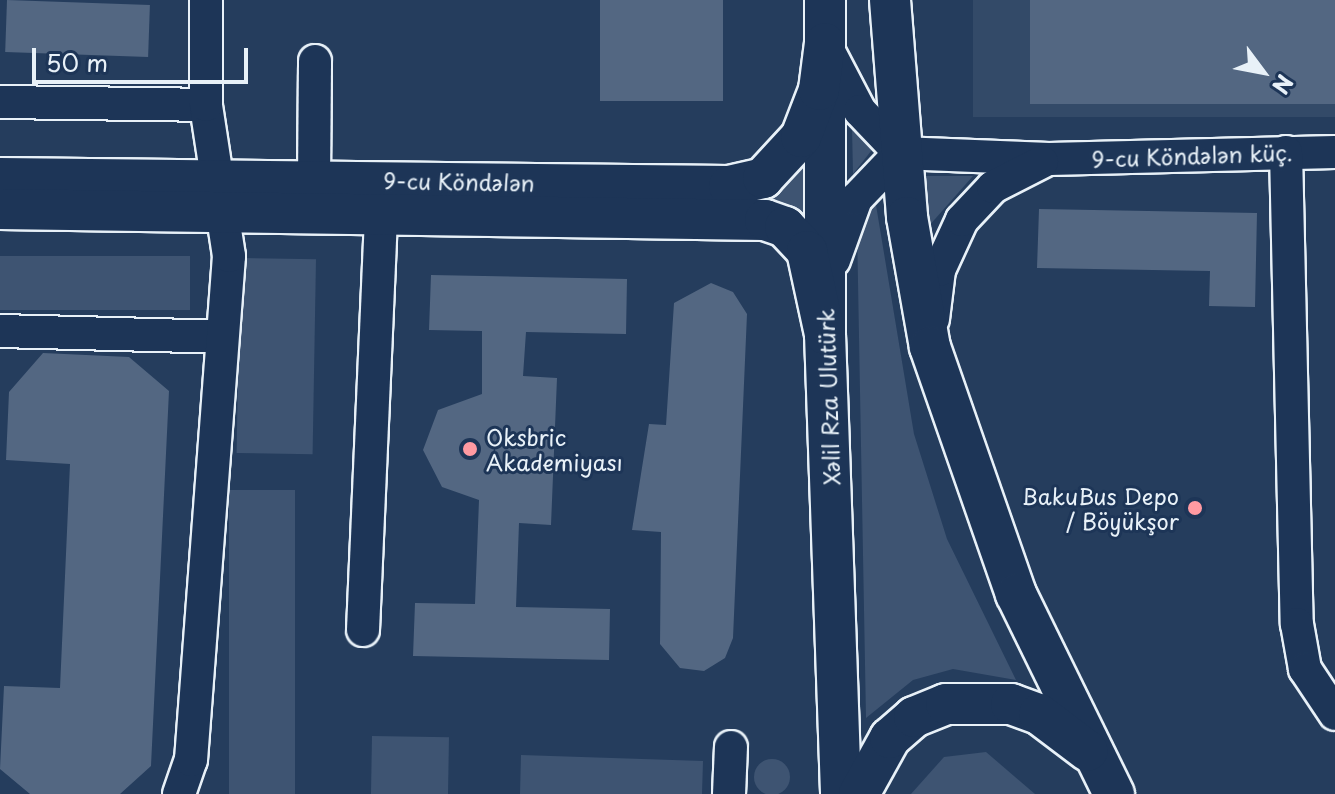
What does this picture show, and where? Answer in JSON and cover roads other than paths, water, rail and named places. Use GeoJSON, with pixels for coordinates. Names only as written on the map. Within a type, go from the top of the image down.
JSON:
{"type":"FeatureCollection","features":[{"type":"Feature","properties":{"kind":"main road","name":"Xəlil Rza Ulutürk"},"geometry":{"type":"LineString","coordinates":[[825,0],[825,334],[841,794]]}},
{"type":"Feature","properties":{"kind":"main road"},"geometry":{"type":"LineString","coordinates":[[890,8],[900,153],[930,347],[1016,594],[1115,785]]}},
{"type":"Feature","properties":{"kind":"main road","name":"9-cu Köndələn"},"geometry":{"type":"LineString","coordinates":[[0,209],[218,194],[314,179],[747,183],[776,168],[801,137],[819,90],[825,43]]}},
{"type":"Feature","properties":{"kind":"main road","name":"9-cu Köndələn"},"geometry":{"type":"LineString","coordinates":[[0,178],[218,194],[381,212],[765,220],[785,227],[807,251],[825,334]]}},
{"type":"Feature","properties":{"kind":"main road"},"geometry":{"type":"LineString","coordinates":[[859,794],[890,738],[914,717],[946,704],[1011,704],[1039,714],[1073,734],[1115,785]]}},
{"type":"Feature","properties":{"kind":"street"},"geometry":{"type":"LineString","coordinates":[[179,794],[191,760],[229,256],[206,105],[206,0]]}},
{"type":"Feature","properties":{"kind":"street"},"geometry":{"type":"LineString","coordinates":[[825,43],[847,92],[900,153],[846,217],[825,334]]}},
{"type":"Feature","properties":{"kind":"street"},"geometry":{"type":"LineString","coordinates":[[314,179],[315,61]]}},
{"type":"Feature","properties":{"kind":"street"},"geometry":{"type":"LineString","coordinates":[[0,102],[206,105]]}},
{"type":"Feature","properties":{"kind":"street"},"geometry":{"type":"LineString","coordinates":[[1286,152],[1297,624],[1305,669],[1335,714]]}},
{"type":"Feature","properties":{"kind":"street","name":"9-cu Köndələn küç."},"geometry":{"type":"LineString","coordinates":[[900,153],[1049,159],[1335,152]]}},
{"type":"Feature","properties":{"kind":"street"},"geometry":{"type":"LineString","coordinates":[[930,347],[939,270],[981,196],[991,171],[963,155]]}},
{"type":"Feature","properties":{"kind":"street"},"geometry":{"type":"LineString","coordinates":[[981,196],[1049,159]]}},
{"type":"Feature","properties":{"kind":"street"},"geometry":{"type":"LineString","coordinates":[[363,630],[381,212]]}},
{"type":"Feature","properties":{"kind":"street"},"geometry":{"type":"LineString","coordinates":[[0,331],[222,337]]}},
{"type":"Feature","properties":{"kind":"street"},"geometry":{"type":"LineString","coordinates":[[729,794],[731,747]]}},
{"type":"Feature","properties":{"kind":"place","name":"Oksbric Akademiyası"},"geometry":{"type":"Point","coordinates":[470,449]}},
{"type":"Feature","properties":{"kind":"place","name":"BakuBus Depo / Böyükşor"},"geometry":{"type":"Point","coordinates":[1195,508]}}]}
